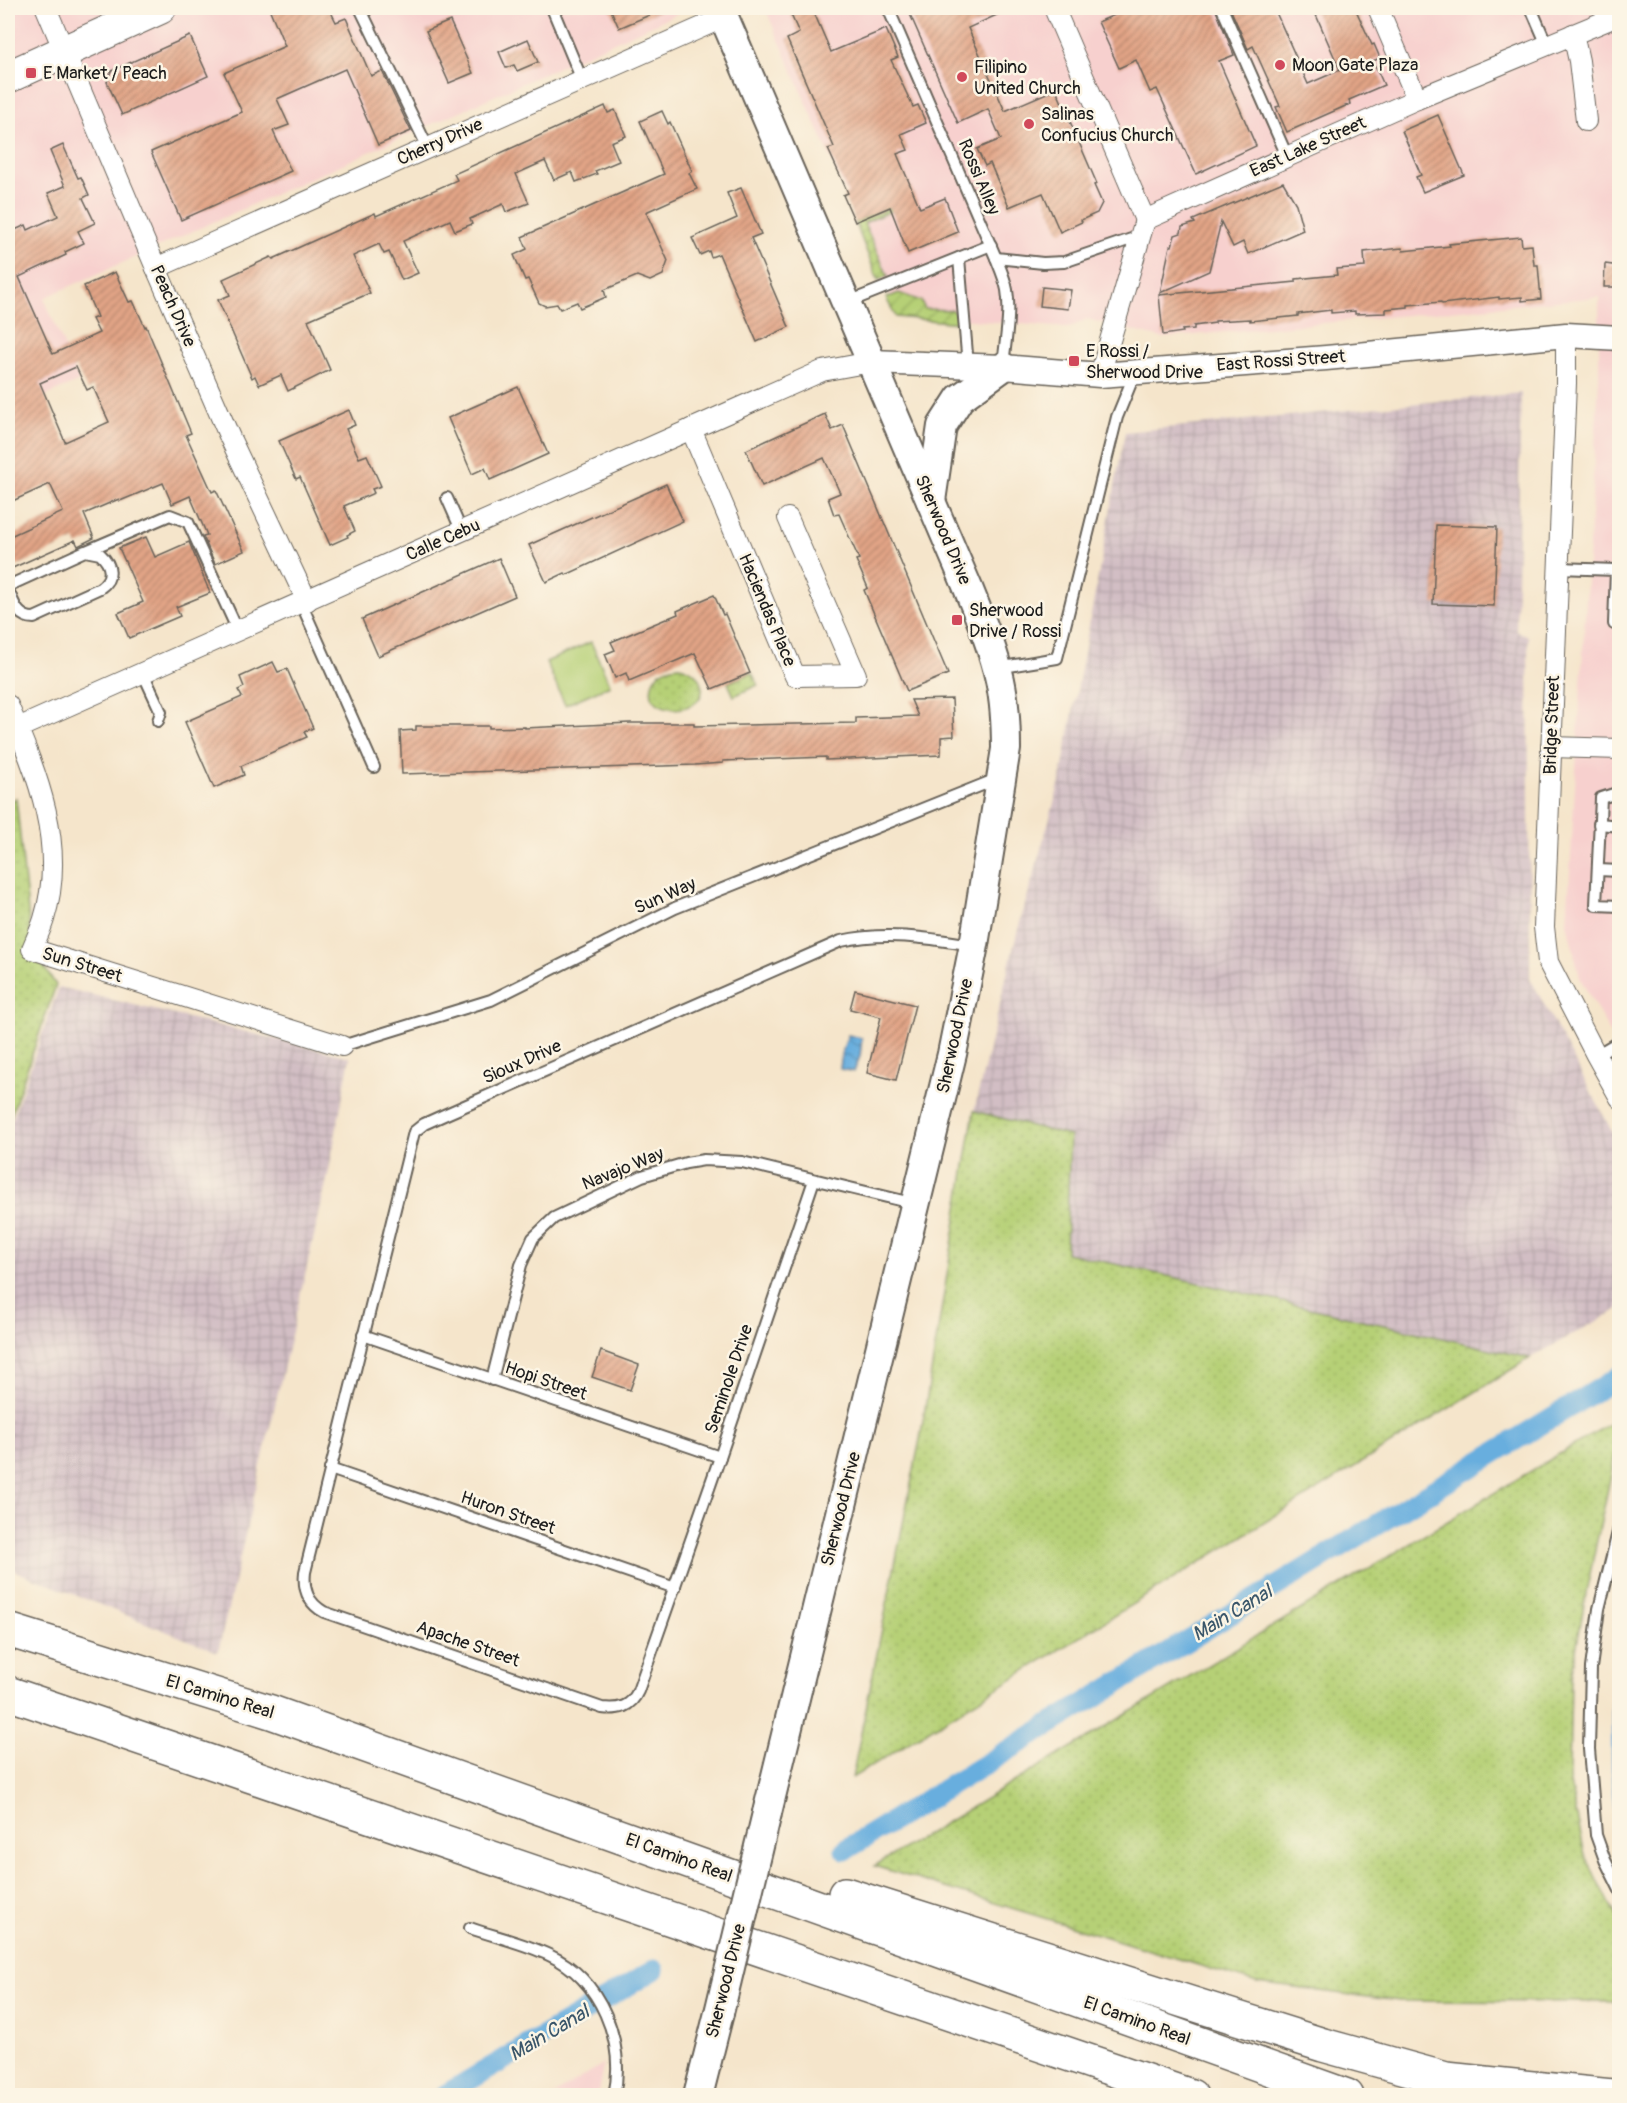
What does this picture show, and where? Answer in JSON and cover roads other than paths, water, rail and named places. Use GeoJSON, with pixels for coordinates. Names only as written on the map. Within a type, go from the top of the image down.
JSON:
{"type":"FeatureCollection","features":[{"type":"Feature","properties":{"kind":"highway","name":"El Camino Real"},"geometry":{"type":"LineString","coordinates":[[8,1630],[271,1712],[1347,2096]]}},
{"type":"Feature","properties":{"kind":"highway"},"geometry":{"type":"LineString","coordinates":[[8,1694],[1191,2096]]}},
{"type":"Feature","properties":{"kind":"highway"},"geometry":{"type":"LineString","coordinates":[[271,1712],[1323,2045],[1446,2079],[1612,2096]]}},
{"type":"Feature","properties":{"kind":"highway"},"geometry":{"type":"LineString","coordinates":[[1093,2061],[1165,2096]]}},
{"type":"Feature","properties":{"kind":"main road"},"geometry":{"type":"LineString","coordinates":[[8,77],[160,8]]}},
{"type":"Feature","properties":{"kind":"main road","name":"Sherwood Drive"},"geometry":{"type":"LineString","coordinates":[[698,2096],[952,1054],[974,945],[1006,749],[1005,718],[997,668],[991,647],[968,588],[722,12]]}},
{"type":"Feature","properties":{"kind":"main road"},"geometry":{"type":"LineString","coordinates":[[931,501],[942,426],[960,398],[1003,368]]}},
{"type":"Feature","properties":{"kind":"street","name":"Peach Drive"},"geometry":{"type":"LineString","coordinates":[[46,8],[156,268],[304,602]]}},
{"type":"Feature","properties":{"kind":"street"},"geometry":{"type":"LineString","coordinates":[[1054,8],[1143,228],[1100,375]]}},
{"type":"Feature","properties":{"kind":"street"},"geometry":{"type":"LineString","coordinates":[[1378,8],[1417,99]]}},
{"type":"Feature","properties":{"kind":"street","name":"Cherry Drive"},"geometry":{"type":"LineString","coordinates":[[156,268],[582,80],[722,12]]}},
{"type":"Feature","properties":{"kind":"street","name":"East Lake Street"},"geometry":{"type":"LineString","coordinates":[[1143,228],[1287,156],[1417,99],[1620,15]]}},
{"type":"Feature","properties":{"kind":"street"},"geometry":{"type":"LineString","coordinates":[[1573,34],[1579,61],[1586,121]]}},
{"type":"Feature","properties":{"kind":"street","name":"East Rossi Street"},"geometry":{"type":"LineString","coordinates":[[871,362],[1100,375],[1326,358],[1566,335],[1620,338]]}},
{"type":"Feature","properties":{"kind":"street","name":"Bridge Street"},"geometry":{"type":"LineString","coordinates":[[1566,335],[1544,927],[1548,962],[1620,1098]]}},
{"type":"Feature","properties":{"kind":"street","name":"Calle Cebu"},"geometry":{"type":"LineString","coordinates":[[18,728],[822,371],[871,362]]}},
{"type":"Feature","properties":{"kind":"street","name":"Haciendas Place"},"geometry":{"type":"LineString","coordinates":[[691,429],[795,676],[856,675],[788,518]]}},
{"type":"Feature","properties":{"kind":"street","name":"Sun Street"},"geometry":{"type":"LineString","coordinates":[[8,705],[47,807],[53,857],[44,919],[32,949],[342,1046]]}},
{"type":"Feature","properties":{"kind":"street"},"geometry":{"type":"LineString","coordinates":[[1551,747],[1620,749]]}},
{"type":"Feature","properties":{"kind":"lane"},"geometry":{"type":"LineString","coordinates":[[360,8],[428,148]]}},
{"type":"Feature","properties":{"kind":"lane"},"geometry":{"type":"LineString","coordinates":[[552,8],[582,80]]}},
{"type":"Feature","properties":{"kind":"lane","name":"Rossi Alley"},"geometry":{"type":"LineString","coordinates":[[888,8],[991,245],[1007,290],[1003,368]]}},
{"type":"Feature","properties":{"kind":"lane"},"geometry":{"type":"LineString","coordinates":[[1222,8],[1287,156]]}},
{"type":"Feature","properties":{"kind":"lane"},"geometry":{"type":"LineString","coordinates":[[1531,8],[1547,45]]}},
{"type":"Feature","properties":{"kind":"lane"},"geometry":{"type":"LineString","coordinates":[[996,258],[1043,263],[1064,262],[1143,228]]}},
{"type":"Feature","properties":{"kind":"lane"},"geometry":{"type":"LineString","coordinates":[[846,303],[991,245]]}},
{"type":"Feature","properties":{"kind":"lane"},"geometry":{"type":"LineString","coordinates":[[959,258],[968,366]]}},
{"type":"Feature","properties":{"kind":"lane"},"geometry":{"type":"LineString","coordinates":[[997,668],[1057,658],[1117,417],[1135,372]]}},
{"type":"Feature","properties":{"kind":"lane"},"geometry":{"type":"LineString","coordinates":[[447,498],[462,532]]}},
{"type":"Feature","properties":{"kind":"lane"},"geometry":{"type":"LineString","coordinates":[[84,551],[100,554],[110,566],[109,580],[100,588],[38,616],[29,618],[20,614],[8,588],[84,551],[170,515],[188,522],[238,631]]}},
{"type":"Feature","properties":{"kind":"lane"},"geometry":{"type":"LineString","coordinates":[[1558,568],[1618,570],[1614,624]]}},
{"type":"Feature","properties":{"kind":"lane"},"geometry":{"type":"LineString","coordinates":[[304,602],[374,767]]}},
{"type":"Feature","properties":{"kind":"lane"},"geometry":{"type":"LineString","coordinates":[[143,673],[161,712],[158,721]]}},
{"type":"Feature","properties":{"kind":"lane","name":"Sun Way"},"geometry":{"type":"LineString","coordinates":[[342,1046],[490,1000],[675,908],[1003,777]]}},
{"type":"Feature","properties":{"kind":"lane"},"geometry":{"type":"LineString","coordinates":[[1620,792],[1601,798],[1596,905],[1620,906]]}},
{"type":"Feature","properties":{"kind":"lane"},"geometry":{"type":"LineString","coordinates":[[1599,824],[1620,826]]}},
{"type":"Feature","properties":{"kind":"lane"},"geometry":{"type":"LineString","coordinates":[[1598,870],[1620,871]]}},
{"type":"Feature","properties":{"kind":"lane","name":"Sioux Drive"},"geometry":{"type":"LineString","coordinates":[[330,1468],[414,1132],[424,1124],[841,941],[861,936],[895,935],[974,945]]}},
{"type":"Feature","properties":{"kind":"lane"},"geometry":{"type":"LineString","coordinates":[[1596,1055],[1620,1041]]}},
{"type":"Feature","properties":{"kind":"lane","name":"Navajo Way"},"geometry":{"type":"LineString","coordinates":[[492,1380],[526,1251],[538,1233],[554,1218],[642,1176],[686,1163],[742,1162],[916,1204]]}},
{"type":"Feature","properties":{"kind":"lane","name":"Seminole Drive"},"geometry":{"type":"LineString","coordinates":[[675,1588],[814,1180]]}},
{"type":"Feature","properties":{"kind":"lane","name":"Hopi Street"},"geometry":{"type":"LineString","coordinates":[[363,1335],[720,1457]]}},
{"type":"Feature","properties":{"kind":"lane","name":"Apache Street"},"geometry":{"type":"LineString","coordinates":[[330,1468],[304,1584],[310,1602],[316,1608],[336,1616],[602,1708],[619,1709],[635,1697],[675,1588]]}},
{"type":"Feature","properties":{"kind":"lane","name":"Huron Street"},"geometry":{"type":"LineString","coordinates":[[330,1468],[675,1588]]}},
{"type":"Feature","properties":{"kind":"lane"},"geometry":{"type":"LineString","coordinates":[[1620,1524],[1599,1609],[1594,1644],[1591,1668],[1589,1749],[1596,1835],[1620,1890]]}},
{"type":"Feature","properties":{"kind":"lane"},"geometry":{"type":"LineString","coordinates":[[470,1928],[550,1955],[577,1975],[596,1995],[613,2034],[617,2066],[614,2096]]}},
{"type":"Feature","properties":{"kind":"water"},"geometry":{"type":"Polygon","coordinates":[[[848,1035],[862,1038],[860,1056],[854,1072],[840,1069],[842,1052],[848,1035]]]}},
{"type":"Feature","properties":{"kind":"waterway","name":"Main Canal"},"geometry":{"type":"LineString","coordinates":[[845,1850],[1620,1376]]}},
{"type":"Feature","properties":{"kind":"waterway"},"geometry":{"type":"LineString","coordinates":[[1620,1648],[1615,1681],[1614,1714],[1614,1781],[1620,1825]]}},
{"type":"Feature","properties":{"kind":"waterway","name":"Main Canal"},"geometry":{"type":"LineString","coordinates":[[443,2096],[654,1970]]}},
{"type":"Feature","properties":{"kind":"place","name":"Moon Gate Plaza"},"geometry":{"type":"Point","coordinates":[1280,65]}},
{"type":"Feature","properties":{"kind":"place","name":"E Market / Peach"},"geometry":{"type":"Point","coordinates":[31,73]}},
{"type":"Feature","properties":{"kind":"place","name":"Filipino United Church"},"geometry":{"type":"Point","coordinates":[962,77]}},
{"type":"Feature","properties":{"kind":"place","name":"Salinas Confucius Church"},"geometry":{"type":"Point","coordinates":[1029,124]}},
{"type":"Feature","properties":{"kind":"place","name":"E Rossi / Sherwood Drive"},"geometry":{"type":"Point","coordinates":[1074,361]}},
{"type":"Feature","properties":{"kind":"place","name":"Sherwood Drive / Rossi"},"geometry":{"type":"Point","coordinates":[957,620]}}]}
